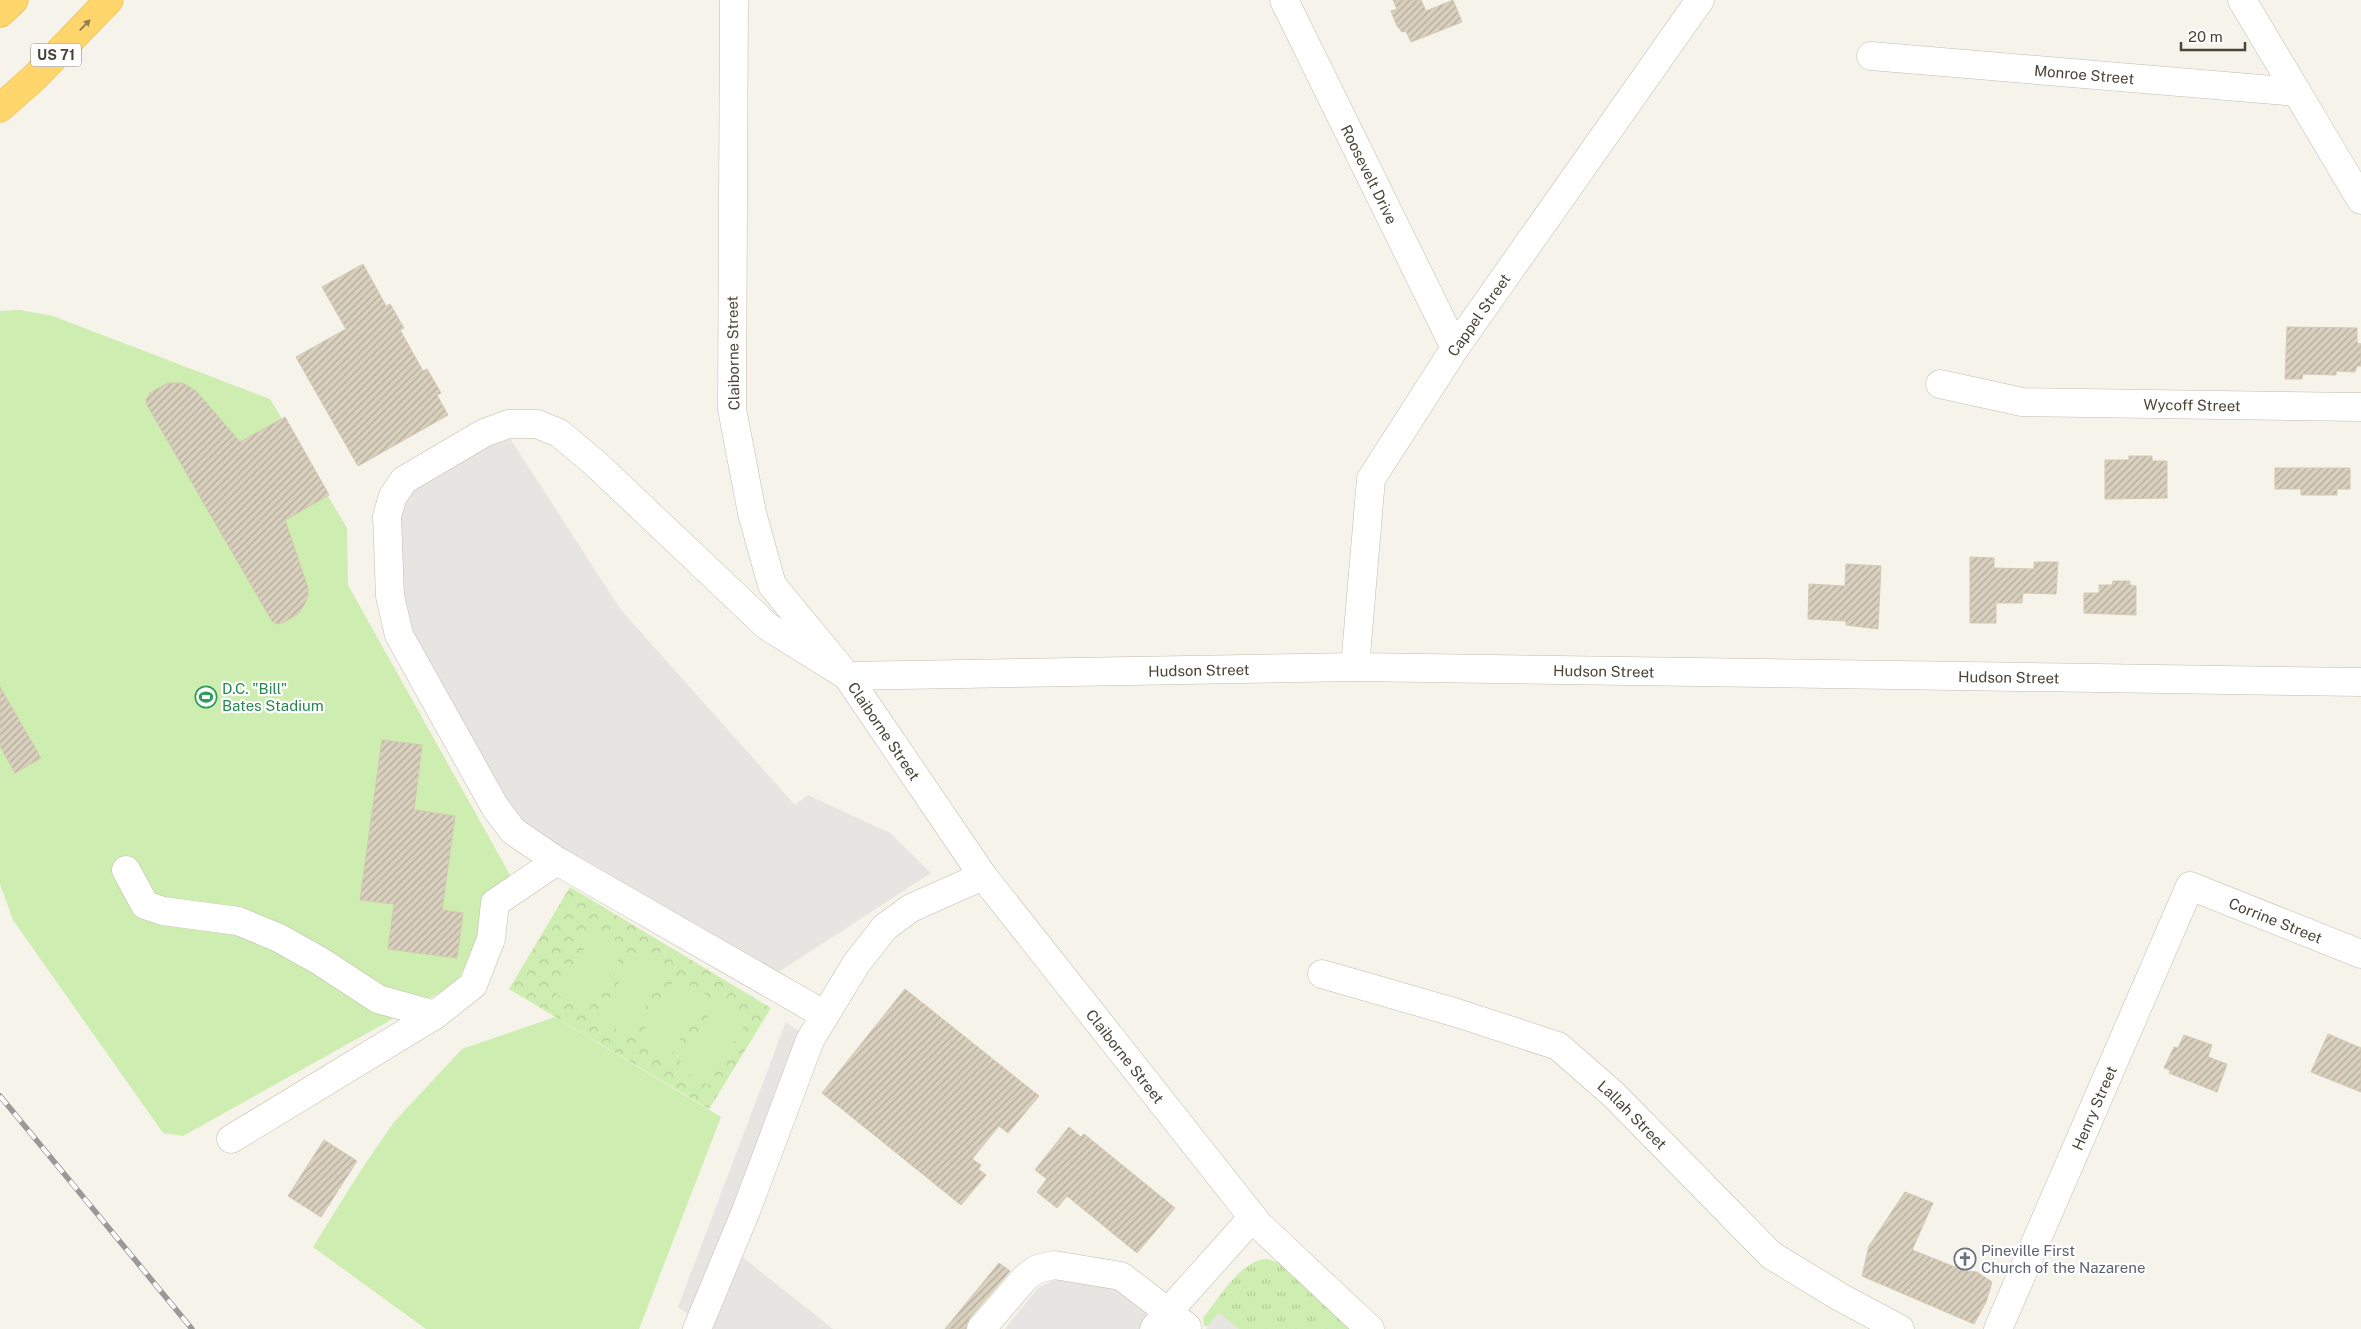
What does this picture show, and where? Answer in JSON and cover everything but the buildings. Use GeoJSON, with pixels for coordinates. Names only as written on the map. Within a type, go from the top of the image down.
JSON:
{"type":"FeatureCollection","features":[{"type":"Feature","properties":{"kind":"highway"},"geometry":{"type":"LineString","coordinates":[[0,13],[14,0]]}},
{"type":"Feature","properties":{"kind":"highway","name":"US 71"},"geometry":{"type":"LineString","coordinates":[[0,108],[35,77],[109,0]]}},
{"type":"Feature","properties":{"kind":"street","name":"Claiborne Street"},"geometry":{"type":"LineString","coordinates":[[734,0],[732,409],[752,513],[772,585],[847,676],[983,876],[1259,1225],[1370,1329]]}},
{"type":"Feature","properties":{"kind":"street","name":"Roosevelt Drive"},"geometry":{"type":"LineString","coordinates":[[1284,0],[1455,348]]}},
{"type":"Feature","properties":{"kind":"street","name":"Cappel Street"},"geometry":{"type":"LineString","coordinates":[[1354,667],[1371,479],[1455,348],[1700,0]]}},
{"type":"Feature","properties":{"kind":"street"},"geometry":{"type":"LineString","coordinates":[[2242,0],[2361,200]]}},
{"type":"Feature","properties":{"kind":"street","name":"Monroe Street"},"geometry":{"type":"LineString","coordinates":[[1871,56],[2297,92]]}},
{"type":"Feature","properties":{"kind":"street","name":"Wycoff Street"},"geometry":{"type":"LineString","coordinates":[[1940,384],[2022,402],[2361,407]]}},
{"type":"Feature","properties":{"kind":"street"},"geometry":{"type":"LineString","coordinates":[[825,1015],[557,862],[513,831],[495,807],[399,635],[390,596],[387,516],[393,496],[404,480],[484,433],[508,424],[537,424],[559,434],[596,464],[767,626],[847,676]]}},
{"type":"Feature","properties":{"kind":"street","name":"Hudson Street"},"geometry":{"type":"LineString","coordinates":[[847,676],[1354,667],[2361,682]]}},
{"type":"Feature","properties":{"kind":"street"},"geometry":{"type":"LineString","coordinates":[[231,1139],[435,1015],[472,985],[492,939],[495,904],[557,862]]}},
{"type":"Feature","properties":{"kind":"street"},"geometry":{"type":"LineString","coordinates":[[126,870],[144,904],[163,911],[238,920],[287,942],[378,999],[435,1015]]}},
{"type":"Feature","properties":{"kind":"street"},"geometry":{"type":"LineString","coordinates":[[697,1329],[746,1211],[810,1040],[856,964],[884,927],[911,908],[983,876]]}},
{"type":"Feature","properties":{"kind":"street","name":"Corrine Street"},"geometry":{"type":"LineString","coordinates":[[2190,886],[2361,954]]}},
{"type":"Feature","properties":{"kind":"street","name":"Henry Street"},"geometry":{"type":"LineString","coordinates":[[1998,1329],[2190,886]]}},
{"type":"Feature","properties":{"kind":"street","name":"Lallah Street"},"geometry":{"type":"LineString","coordinates":[[1322,974],[1456,1013],[1558,1046],[1614,1094],[1771,1255],[1840,1297],[1900,1329]]}},
{"type":"Feature","properties":{"kind":"street"},"geometry":{"type":"LineString","coordinates":[[1121,1276],[1170,1323],[1197,1280],[1253,1217]]}},
{"type":"Feature","properties":{"kind":"street"},"geometry":{"type":"LineString","coordinates":[[981,1329],[1025,1278],[1037,1269],[1054,1265],[1121,1276],[1144,1284],[1168,1287],[1186,1285],[1197,1280]]}},
{"type":"Feature","properties":{"kind":"green space","name":"D.C. \"Bill\" Bates Stadium"},"geometry":{"type":"Polygon","coordinates":[[[20,310],[53,316],[270,399],[347,528],[348,585],[514,882],[481,932],[457,983],[183,1136],[163,1133],[13,920],[0,884],[0,311],[20,310]]]}},
{"type":"Feature","properties":{"kind":"green space"},"geometry":{"type":"Polygon","coordinates":[[[570,887],[771,1008],[709,1109],[509,989],[570,887]]]}},
{"type":"Feature","properties":{"kind":"green space"},"geometry":{"type":"Polygon","coordinates":[[[596,929],[626,947],[587,1012],[556,994],[596,929]]]}},
{"type":"Feature","properties":{"kind":"green space"},"geometry":{"type":"Polygon","coordinates":[[[637,952],[667,971],[628,1036],[597,1018],[637,952]]]}},
{"type":"Feature","properties":{"kind":"green space"},"geometry":{"type":"Polygon","coordinates":[[[676,977],[707,995],[667,1061],[637,1042],[676,977]]]}},
{"type":"Feature","properties":{"kind":"green space"},"geometry":{"type":"Polygon","coordinates":[[[717,1001],[748,1019],[708,1085],[677,1067],[717,1001]]]}},
{"type":"Feature","properties":{"kind":"green space"},"geometry":{"type":"Polygon","coordinates":[[[555,1017],[721,1117],[639,1329],[426,1329],[313,1247],[361,1170],[394,1122],[462,1049],[555,1017]]]}},
{"type":"Feature","properties":{"kind":"green space"},"geometry":{"type":"Polygon","coordinates":[[[1268,1259],[1282,1264],[1352,1329],[1239,1329],[1219,1313],[1208,1326],[1204,1326],[1203,1318],[1231,1281],[1249,1265],[1268,1259]]]}},
{"type":"Feature","properties":{"kind":"shaded area"},"geometry":{"type":"Polygon","coordinates":[[[502,426],[621,610],[795,805],[808,795],[890,833],[931,873],[765,981],[513,831],[399,635],[393,496],[502,426]]]}},
{"type":"Feature","properties":{"kind":"shaded area"},"geometry":{"type":"Polygon","coordinates":[[[786,1022],[810,1040],[700,1322],[678,1307],[786,1022]]]}},
{"type":"Feature","properties":{"kind":"shaded area"},"geometry":{"type":"Polygon","coordinates":[[[736,1252],[833,1329],[703,1329],[736,1252]]]}},
{"type":"Feature","properties":{"kind":"shaded area"},"geometry":{"type":"Polygon","coordinates":[[[1058,1278],[1109,1284],[1154,1316],[1144,1329],[1005,1329],[1038,1288],[1058,1278]]]}},
{"type":"Feature","properties":{"kind":"shaded area"},"geometry":{"type":"Polygon","coordinates":[[[1219,1313],[1239,1329],[1206,1329],[1219,1313]]]}},
{"type":"Feature","properties":{"kind":"railway"},"geometry":{"type":"LineString","coordinates":[[0,1096],[192,1329]]}},
{"type":"Feature","properties":{"kind":"place","name":"D.C. \"Bill\" Bates Stadium"},"geometry":{"type":"Point","coordinates":[206,697]}},
{"type":"Feature","properties":{"kind":"place","name":"Pineville First Church of the Nazarene"},"geometry":{"type":"Point","coordinates":[1965,1259]}}]}
